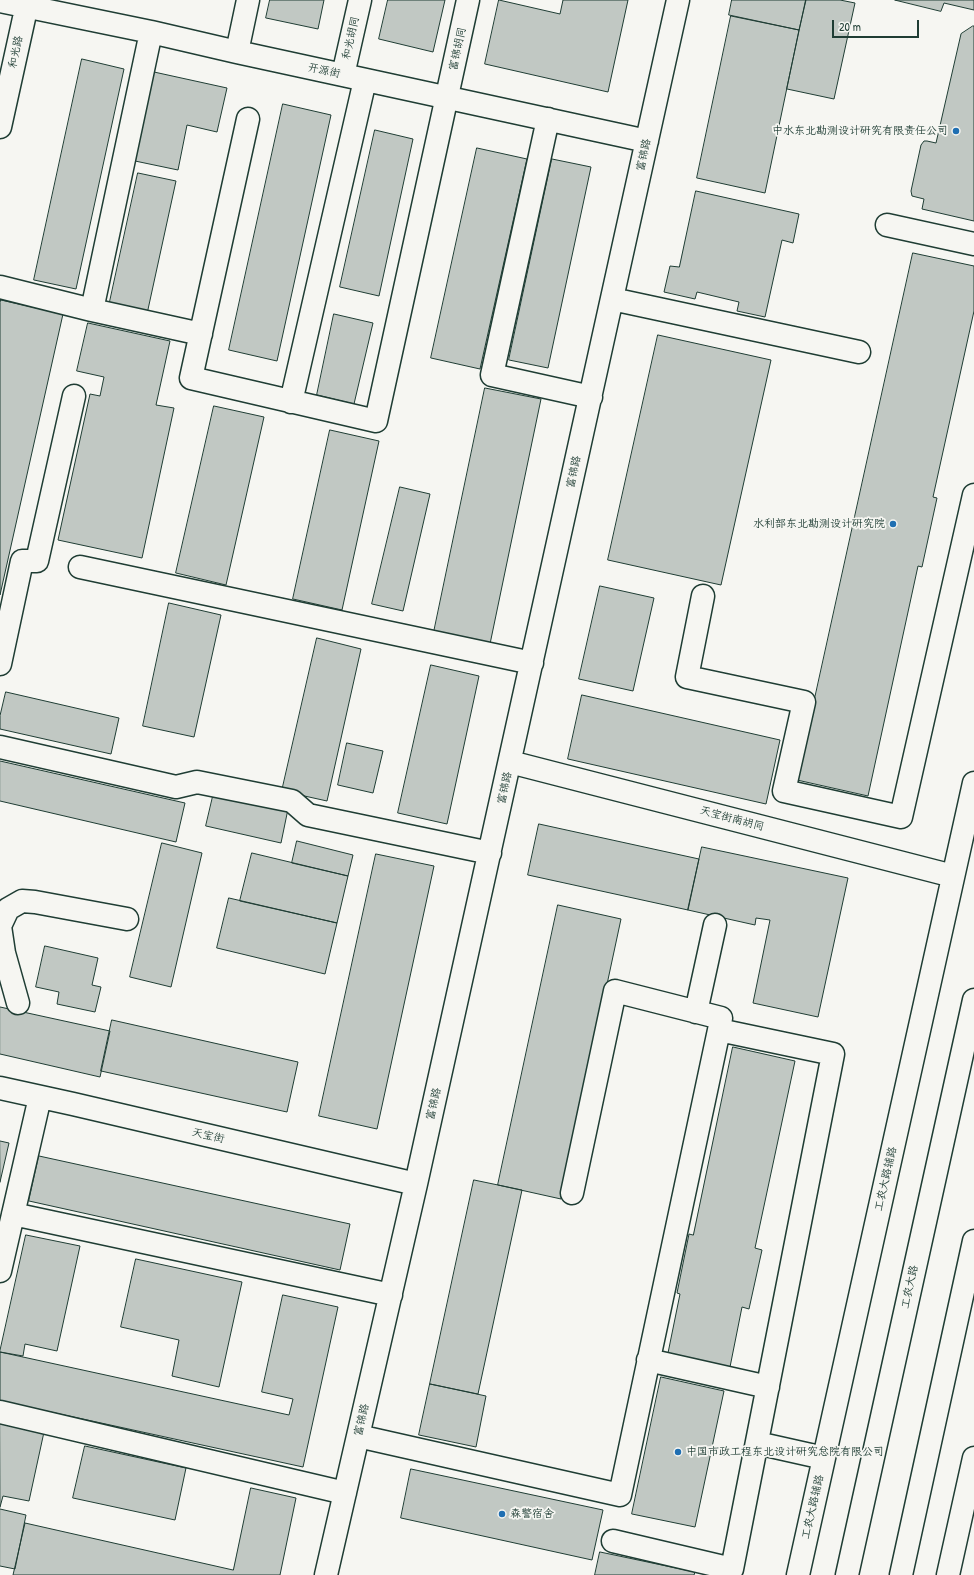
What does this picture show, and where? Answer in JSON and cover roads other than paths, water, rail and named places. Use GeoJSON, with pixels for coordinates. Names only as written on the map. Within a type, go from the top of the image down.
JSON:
{"type":"FeatureCollection","features":[{"type":"Feature","properties":{"kind":"street"},"geometry":{"type":"LineString","coordinates":[[236,52],[248,0]]}},
{"type":"Feature","properties":{"kind":"street","name":"和光胡同"},"geometry":{"type":"LineString","coordinates":[[343,75],[360,0]]}},
{"type":"Feature","properties":{"kind":"street","name":"富锦胡同"},"geometry":{"type":"LineString","coordinates":[[291,402],[376,420],[468,0]]}},
{"type":"Feature","properties":{"kind":"street","name":"富锦路"},"geometry":{"type":"LineString","coordinates":[[326,1575],[391,1295],[490,853],[678,0]]}},
{"type":"Feature","properties":{"kind":"street","name":"开源街"},"geometry":{"type":"LineString","coordinates":[[0,1],[27,3],[236,52],[647,140]]}},
{"type":"Feature","properties":{"kind":"street","name":"和光路"},"geometry":{"type":"LineString","coordinates":[[0,127],[27,3]]}},
{"type":"Feature","properties":{"kind":"street"},"geometry":{"type":"LineString","coordinates":[[92,310],[151,32]]}},
{"type":"Feature","properties":{"kind":"street"},"geometry":{"type":"LineString","coordinates":[[248,119],[191,378],[291,402],[365,80]]}},
{"type":"Feature","properties":{"kind":"street"},"geometry":{"type":"LineString","coordinates":[[548,119],[492,376],[591,397]]}},
{"type":"Feature","properties":{"kind":"street"},"geometry":{"type":"LineString","coordinates":[[887,225],[974,244]]}},
{"type":"Feature","properties":{"kind":"street"},"geometry":{"type":"LineString","coordinates":[[0,287],[92,310],[201,334]]}},
{"type":"Feature","properties":{"kind":"street"},"geometry":{"type":"LineString","coordinates":[[612,299],[859,352]]}},
{"type":"Feature","properties":{"kind":"street"},"geometry":{"type":"LineString","coordinates":[[0,664],[22,561],[37,561],[74,396]]}},
{"type":"Feature","properties":{"kind":"street"},"geometry":{"type":"LineString","coordinates":[[704,596],[687,678],[804,702],[784,791],[901,817],[969,539],[974,495]]}},
{"type":"Feature","properties":{"kind":"street"},"geometry":{"type":"LineString","coordinates":[[80,567],[532,663]]}},
{"type":"Feature","properties":{"kind":"street"},"geometry":{"type":"LineString","coordinates":[[0,747],[176,787],[197,782],[292,801],[308,815],[490,853]]}},
{"type":"Feature","properties":{"kind":"street","name":"天宝街南胡同"},"geometry":{"type":"LineString","coordinates":[[510,762],[953,876]]}},
{"type":"Feature","properties":{"kind":"street","name":"工农大路辅路"},"geometry":{"type":"LineString","coordinates":[[798,1575],[974,783]]}},
{"type":"Feature","properties":{"kind":"street"},"geometry":{"type":"LineString","coordinates":[[18,1002],[2,953],[0,926],[8,909],[22,902],[35,902],[128,919]]}},
{"type":"Feature","properties":{"kind":"street"},"geometry":{"type":"LineString","coordinates":[[696,1012],[715,925]]}},
{"type":"Feature","properties":{"kind":"street"},"geometry":{"type":"LineString","coordinates":[[358,1436],[620,1494],[721,1018],[615,991],[572,1193]]}},
{"type":"Feature","properties":{"kind":"street","name":"工农大路"},"geometry":{"type":"LineString","coordinates":[[847,1575],[974,1000]]}},
{"type":"Feature","properties":{"kind":"street"},"geometry":{"type":"LineString","coordinates":[[613,1541],[732,1569],[833,1054],[718,1030]]}},
{"type":"Feature","properties":{"kind":"street","name":"天宝街"},"geometry":{"type":"LineString","coordinates":[[0,1088],[416,1184]]}},
{"type":"Feature","properties":{"kind":"street"},"geometry":{"type":"LineString","coordinates":[[0,1271],[40,1097]]}},
{"type":"Feature","properties":{"kind":"street"},"geometry":{"type":"LineString","coordinates":[[13,1214],[391,1295]]}},
{"type":"Feature","properties":{"kind":"street"},"geometry":{"type":"LineString","coordinates":[[901,1575],[974,1241]]}},
{"type":"Feature","properties":{"kind":"street"},"geometry":{"type":"LineString","coordinates":[[648,1360],[768,1387]]}},
{"type":"Feature","properties":{"kind":"street"},"geometry":{"type":"LineString","coordinates":[[0,1412],[345,1493]]}},
{"type":"Feature","properties":{"kind":"street"},"geometry":{"type":"LineString","coordinates":[[757,1443],[824,1458]]}},
{"type":"Feature","properties":{"kind":"street"},"geometry":{"type":"LineString","coordinates":[[948,1575],[974,1458]]}},
{"type":"Feature","properties":{"kind":"place","name":"中水东北勘测设计研究有限责任公司"},"geometry":{"type":"Point","coordinates":[956,131]}},
{"type":"Feature","properties":{"kind":"place","name":"水利部东北勘测设计研究院"},"geometry":{"type":"Point","coordinates":[893,524]}},
{"type":"Feature","properties":{"kind":"place","name":"中国市政工程东北设计研究总院有限公司"},"geometry":{"type":"Point","coordinates":[678,1452]}},
{"type":"Feature","properties":{"kind":"place","name":"森警宿舍"},"geometry":{"type":"Point","coordinates":[502,1514]}}]}
